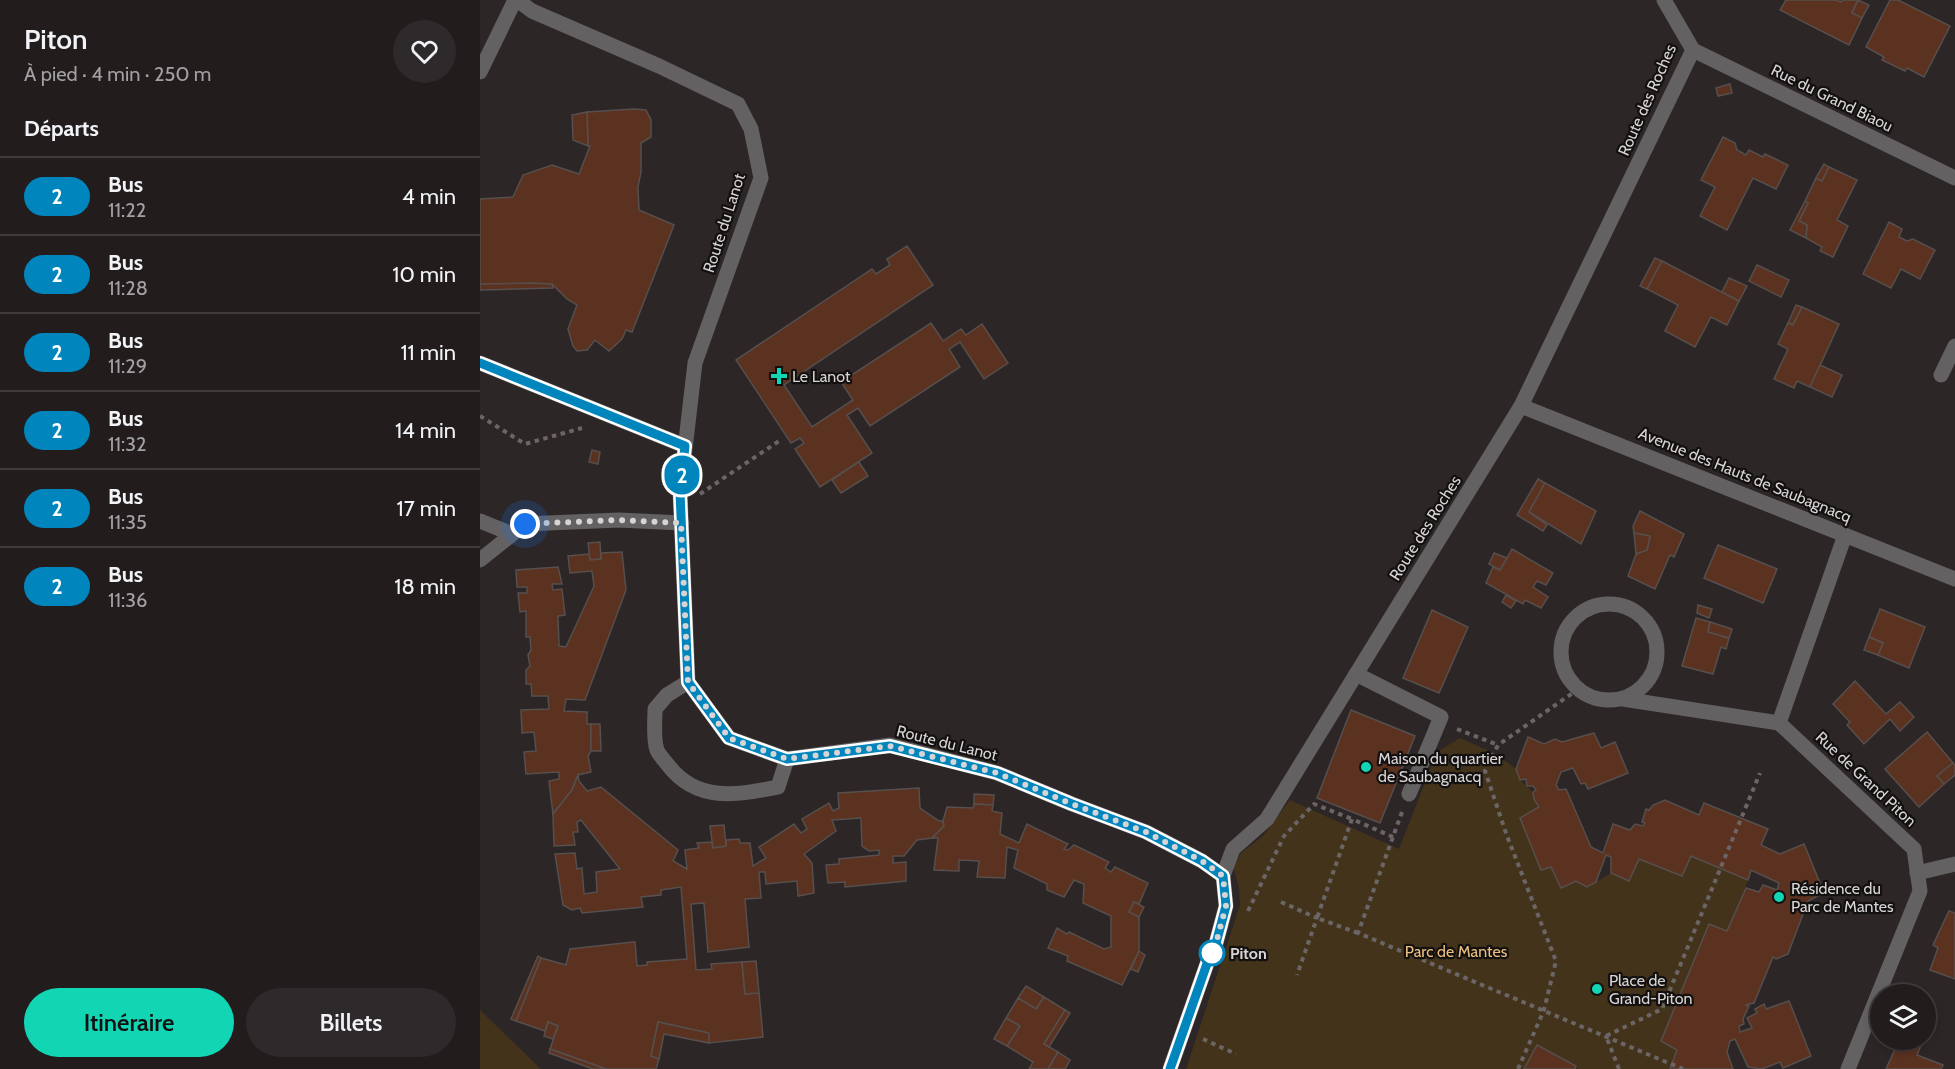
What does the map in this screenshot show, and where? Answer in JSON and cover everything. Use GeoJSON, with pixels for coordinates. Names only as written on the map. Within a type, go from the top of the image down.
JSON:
{"type":"FeatureCollection","features":[{"type":"Feature","properties":{"kind":"street"},"geometry":{"type":"LineString","coordinates":[[480,72],[516,0]]}},
{"type":"Feature","properties":{"kind":"street","name":"Route du Lanot"},"geometry":{"type":"LineString","coordinates":[[516,0],[532,11],[738,104],[751,129],[760,178],[695,363],[680,492],[688,682],[729,738],[787,759],[890,746],[997,773],[1146,832],[1202,861],[1223,876]]}},
{"type":"Feature","properties":{"kind":"street","name":"Route des Roches"},"geometry":{"type":"LineString","coordinates":[[1170,1069],[1209,958],[1215,947],[1226,906],[1223,876],[1233,849],[1267,819],[1521,406],[1693,50],[1664,0]]}},
{"type":"Feature","properties":{"kind":"street","name":"Rue du Grand Biaou"},"geometry":{"type":"LineString","coordinates":[[1693,50],[1955,178]]}},
{"type":"Feature","properties":{"kind":"street"},"geometry":{"type":"LineString","coordinates":[[1941,375],[1955,346]]}},
{"type":"Feature","properties":{"kind":"street"},"geometry":{"type":"LineString","coordinates":[[480,363],[685,446]]}},
{"type":"Feature","properties":{"kind":"street","name":"Avenue des Hauts de Saubagnacq"},"geometry":{"type":"LineString","coordinates":[[1521,406],[1955,579]]}},
{"type":"Feature","properties":{"kind":"street"},"geometry":{"type":"LineString","coordinates":[[480,560],[525,524],[619,520],[681,523]]}},
{"type":"Feature","properties":{"kind":"street"},"geometry":{"type":"LineString","coordinates":[[480,521],[512,534]]}},
{"type":"Feature","properties":{"kind":"street"},"geometry":{"type":"LineString","coordinates":[[1623,699],[1637,692],[1649,680],[1655,666],[1657,650],[1654,634],[1646,620],[1633,610],[1618,605],[1602,604],[1587,609],[1574,618],[1565,631],[1560,646],[1561,663],[1567,678],[1577,690],[1591,698],[1607,701],[1623,699],[1779,723],[1845,535]]}},
{"type":"Feature","properties":{"kind":"street"},"geometry":{"type":"LineString","coordinates":[[1356,674],[1441,717],[1408,794]]}},
{"type":"Feature","properties":{"kind":"street"},"geometry":{"type":"LineString","coordinates":[[688,682],[667,695],[655,709],[657,751],[675,774],[697,788],[724,795],[745,794],[778,787],[787,759]]}},
{"type":"Feature","properties":{"kind":"street","name":"Rue de Grand Piton"},"geometry":{"type":"LineString","coordinates":[[1779,723],[1914,849],[1920,891],[1848,1069]]}},
{"type":"Feature","properties":{"kind":"street"},"geometry":{"type":"LineString","coordinates":[[1917,873],[1955,864]]}},
{"type":"Feature","properties":{"kind":"path"},"geometry":{"type":"LineString","coordinates":[[480,416],[525,444],[580,427],[590,431]]}},
{"type":"Feature","properties":{"kind":"path"},"geometry":{"type":"LineString","coordinates":[[681,507],[779,441]]}},
{"type":"Feature","properties":{"kind":"path"},"geometry":{"type":"LineString","coordinates":[[1518,1069],[1544,1010],[1557,960],[1507,836],[1485,771],[1498,745],[1577,690]]}},
{"type":"Feature","properties":{"kind":"path"},"geometry":{"type":"LineString","coordinates":[[1439,722],[1498,745]]}},
{"type":"Feature","properties":{"kind":"path"},"geometry":{"type":"LineString","coordinates":[[1606,1036],[1662,1008],[1760,773]]}},
{"type":"Feature","properties":{"kind":"path"},"geometry":{"type":"LineString","coordinates":[[1358,933],[1408,794]]}},
{"type":"Feature","properties":{"kind":"path"},"geometry":{"type":"LineString","coordinates":[[1247,913],[1284,836],[1314,804],[1393,837]]}},
{"type":"Feature","properties":{"kind":"path"},"geometry":{"type":"LineString","coordinates":[[1297,975],[1352,819]]}},
{"type":"Feature","properties":{"kind":"path"},"geometry":{"type":"LineString","coordinates":[[1281,902],[1683,1069]]}},
{"type":"Feature","properties":{"kind":"path"},"geometry":{"type":"LineString","coordinates":[[1206,1029],[1203,1040],[1236,1054]]}},
{"type":"Feature","properties":{"kind":"path"},"geometry":{"type":"LineString","coordinates":[[1606,1036],[1618,1069]]}},
{"type":"Feature","properties":{"kind":"green space","name":"Parc de Mantes"},"geometry":{"type":"Polygon","coordinates":[[[1460,738],[1496,754],[1516,769],[1520,780],[1533,792],[1539,807],[1521,818],[1561,888],[1576,881],[1596,882],[1611,873],[1629,881],[1639,859],[1682,876],[1691,856],[1748,880],[1727,931],[1709,924],[1661,1041],[1677,1050],[1670,1069],[1577,1069],[1576,1066],[1537,1045],[1524,1069],[1186,1069],[1240,905],[1239,888],[1233,866],[1242,852],[1263,836],[1290,800],[1399,849],[1437,752],[1460,738]]]}},
{"type":"Feature","properties":{"kind":"green space"},"geometry":{"type":"Polygon","coordinates":[[[480,1010],[541,1069],[480,1069],[480,1010]]]}},
{"type":"Feature","properties":{"kind":"building"},"geometry":{"type":"Polygon","coordinates":[[[1786,0],[1836,0],[1841,2],[1842,0],[1858,0],[1852,13],[1862,18],[1849,45],[1780,10],[1786,0]]]}},
{"type":"Feature","properties":{"kind":"building"},"geometry":{"type":"Polygon","coordinates":[[[1858,0],[1869,5],[1862,18],[1852,13],[1858,0]]]}},
{"type":"Feature","properties":{"kind":"building"},"geometry":{"type":"Polygon","coordinates":[[[1890,0],[1898,0],[1950,26],[1924,77],[1907,68],[1905,71],[1882,60],[1884,57],[1866,47],[1890,0]]]}},
{"type":"Feature","properties":{"kind":"building"},"geometry":{"type":"Polygon","coordinates":[[[1730,84],[1732,93],[1718,96],[1716,88],[1730,84]]]}},
{"type":"Feature","properties":{"kind":"building"},"geometry":{"type":"Polygon","coordinates":[[[646,110],[651,120],[651,137],[641,143],[639,210],[674,225],[632,332],[626,330],[622,339],[609,351],[595,340],[587,350],[577,351],[573,346],[568,329],[577,305],[567,299],[552,284],[480,284],[480,199],[513,197],[523,175],[552,165],[579,174],[590,146],[588,146],[587,112],[646,110]]]}},
{"type":"Feature","properties":{"kind":"building"},"geometry":{"type":"Polygon","coordinates":[[[587,112],[588,146],[573,140],[572,115],[587,112]]]}},
{"type":"Feature","properties":{"kind":"building"},"geometry":{"type":"Polygon","coordinates":[[[1723,137],[1735,143],[1737,150],[1746,155],[1749,150],[1763,157],[1765,154],[1788,165],[1776,189],[1753,178],[1727,230],[1700,216],[1715,187],[1701,180],[1723,137]]]}},
{"type":"Feature","properties":{"kind":"building"},"geometry":{"type":"Polygon","coordinates":[[[1824,164],[1829,167],[1822,181],[1816,178],[1824,164]]]}},
{"type":"Feature","properties":{"kind":"building"},"geometry":{"type":"Polygon","coordinates":[[[1829,167],[1857,180],[1837,220],[1848,226],[1833,257],[1820,251],[1822,247],[1806,238],[1807,225],[1799,221],[1816,178],[1822,181],[1829,167]]]}},
{"type":"Feature","properties":{"kind":"building"},"geometry":{"type":"Polygon","coordinates":[[[1805,201],[1808,203],[1799,221],[1807,225],[1806,238],[1790,230],[1805,201]]]}},
{"type":"Feature","properties":{"kind":"building"},"geometry":{"type":"Polygon","coordinates":[[[1889,222],[1902,229],[1899,237],[1907,241],[1913,239],[1935,250],[1920,279],[1901,269],[1891,288],[1863,274],[1889,222]]]}},
{"type":"Feature","properties":{"kind":"building"},"geometry":{"type":"Polygon","coordinates":[[[907,246],[933,285],[784,385],[812,427],[853,400],[841,382],[931,323],[943,341],[961,329],[966,335],[982,324],[1008,363],[984,379],[960,342],[949,349],[960,367],[870,426],[858,408],[847,415],[872,453],[820,487],[795,449],[804,443],[800,438],[791,443],[736,360],[872,269],[876,274],[890,265],[887,259],[907,246]]]}},
{"type":"Feature","properties":{"kind":"building"},"geometry":{"type":"Polygon","coordinates":[[[1655,258],[1662,261],[1647,289],[1640,286],[1655,258]]]}},
{"type":"Feature","properties":{"kind":"building"},"geometry":{"type":"Polygon","coordinates":[[[1662,261],[1739,301],[1727,325],[1711,317],[1695,347],[1665,331],[1678,305],[1647,289],[1662,261]]]}},
{"type":"Feature","properties":{"kind":"building"},"geometry":{"type":"Polygon","coordinates":[[[1757,265],[1789,280],[1781,297],[1749,281],[1757,265]]]}},
{"type":"Feature","properties":{"kind":"building"},"geometry":{"type":"Polygon","coordinates":[[[1729,278],[1747,286],[1739,301],[1722,292],[1729,278]]]}},
{"type":"Feature","properties":{"kind":"building"},"geometry":{"type":"Polygon","coordinates":[[[480,284],[552,284],[553,288],[480,290],[480,284]]]}},
{"type":"Feature","properties":{"kind":"building"},"geometry":{"type":"Polygon","coordinates":[[[1796,305],[1802,307],[1793,325],[1788,323],[1796,305]]]}},
{"type":"Feature","properties":{"kind":"building"},"geometry":{"type":"Polygon","coordinates":[[[1802,307],[1839,324],[1810,387],[1797,381],[1794,388],[1774,379],[1788,349],[1778,344],[1788,323],[1793,325],[1802,307]]]}},
{"type":"Feature","properties":{"kind":"building"},"geometry":{"type":"Polygon","coordinates":[[[1820,365],[1842,375],[1832,397],[1810,387],[1820,365]]]}},
{"type":"Feature","properties":{"kind":"building"},"geometry":{"type":"Polygon","coordinates":[[[592,450],[600,452],[598,464],[589,462],[592,450]]]}},
{"type":"Feature","properties":{"kind":"building"},"geometry":{"type":"Polygon","coordinates":[[[859,462],[868,476],[841,493],[832,480],[859,462]]]}},
{"type":"Feature","properties":{"kind":"building"},"geometry":{"type":"Polygon","coordinates":[[[1538,479],[1545,483],[1529,512],[1547,525],[1543,531],[1517,515],[1538,479]]]}},
{"type":"Feature","properties":{"kind":"building"},"geometry":{"type":"Polygon","coordinates":[[[1545,483],[1596,511],[1581,544],[1529,512],[1545,483]]]}},
{"type":"Feature","properties":{"kind":"building"},"geometry":{"type":"Polygon","coordinates":[[[1640,511],[1684,534],[1674,557],[1670,555],[1655,589],[1628,576],[1636,554],[1647,550],[1650,536],[1634,533],[1633,526],[1640,511]]]}},
{"type":"Feature","properties":{"kind":"building"},"geometry":{"type":"Polygon","coordinates":[[[1634,533],[1650,536],[1647,550],[1636,554],[1634,533]]]}},
{"type":"Feature","properties":{"kind":"building"},"geometry":{"type":"Polygon","coordinates":[[[600,542],[601,559],[590,560],[588,543],[600,542]]]}},
{"type":"Feature","properties":{"kind":"building"},"geometry":{"type":"Polygon","coordinates":[[[1718,545],[1777,569],[1763,603],[1704,578],[1718,545]]]}},
{"type":"Feature","properties":{"kind":"building"},"geometry":{"type":"Polygon","coordinates":[[[1512,549],[1553,573],[1546,585],[1537,581],[1533,587],[1548,597],[1541,608],[1525,600],[1523,604],[1486,583],[1493,567],[1500,570],[1512,549]]]}},
{"type":"Feature","properties":{"kind":"building"},"geometry":{"type":"Polygon","coordinates":[[[622,552],[626,590],[585,700],[566,699],[564,711],[587,712],[587,724],[591,724],[591,751],[588,756],[591,772],[578,775],[572,790],[553,814],[549,781],[559,779],[559,772],[526,774],[524,752],[536,751],[534,732],[522,733],[521,710],[549,709],[548,696],[532,696],[531,684],[526,684],[526,670],[530,666],[528,655],[531,650],[530,637],[526,637],[526,611],[520,612],[518,593],[527,593],[527,587],[517,587],[516,570],[558,567],[562,584],[552,584],[553,590],[562,589],[565,615],[558,616],[559,646],[566,647],[594,586],[592,571],[570,573],[568,556],[589,554],[590,560],[601,559],[601,553],[622,552]]]}},
{"type":"Feature","properties":{"kind":"building"},"geometry":{"type":"Polygon","coordinates":[[[1494,553],[1507,558],[1500,570],[1489,564],[1494,553]]]}},
{"type":"Feature","properties":{"kind":"building"},"geometry":{"type":"Polygon","coordinates":[[[1506,595],[1516,601],[1511,608],[1502,602],[1506,595]]]}},
{"type":"Feature","properties":{"kind":"building"},"geometry":{"type":"Polygon","coordinates":[[[1698,605],[1712,609],[1709,618],[1697,613],[1698,605]]]}},
{"type":"Feature","properties":{"kind":"building"},"geometry":{"type":"Polygon","coordinates":[[[1880,609],[1925,627],[1909,668],[1878,655],[1883,643],[1869,637],[1880,609]]]}},
{"type":"Feature","properties":{"kind":"building"},"geometry":{"type":"Polygon","coordinates":[[[1432,610],[1468,627],[1439,693],[1403,678],[1432,610]]]}},
{"type":"Feature","properties":{"kind":"building"},"geometry":{"type":"Polygon","coordinates":[[[1696,618],[1710,622],[1708,632],[1729,638],[1726,649],[1721,647],[1713,674],[1682,666],[1696,618]]]}},
{"type":"Feature","properties":{"kind":"building"},"geometry":{"type":"Polygon","coordinates":[[[1710,622],[1732,629],[1729,638],[1708,632],[1710,622]]]}},
{"type":"Feature","properties":{"kind":"building"},"geometry":{"type":"Polygon","coordinates":[[[1869,637],[1883,643],[1878,655],[1864,650],[1869,637]]]}},
{"type":"Feature","properties":{"kind":"building"},"geometry":{"type":"Polygon","coordinates":[[[1855,681],[1886,714],[1900,702],[1914,717],[1900,731],[1890,719],[1864,744],[1847,725],[1850,722],[1833,704],[1855,681]]]}},
{"type":"Feature","properties":{"kind":"building","name":"Maison du quartier de Saubagnacq"},"geometry":{"type":"Polygon","coordinates":[[[1351,710],[1415,736],[1380,823],[1317,798],[1351,710]]]}},
{"type":"Feature","properties":{"kind":"building"},"geometry":{"type":"Polygon","coordinates":[[[591,724],[600,724],[601,751],[591,751],[591,724]]]}},
{"type":"Feature","properties":{"kind":"building"},"geometry":{"type":"Polygon","coordinates":[[[1927,732],[1953,763],[1937,776],[1944,784],[1919,807],[1885,769],[1927,732]]]}},
{"type":"Feature","properties":{"kind":"building","name":"Résidence du Parc de Mantes"},"geometry":{"type":"Polygon","coordinates":[[[1594,733],[1601,748],[1615,742],[1628,773],[1588,789],[1585,783],[1581,784],[1573,768],[1561,772],[1556,785],[1559,790],[1566,789],[1591,847],[1603,853],[1613,824],[1630,830],[1635,824],[1643,826],[1646,809],[1649,810],[1653,805],[1665,800],[1699,815],[1704,803],[1768,829],[1761,845],[1780,854],[1804,844],[1824,893],[1808,901],[1788,954],[1776,959],[1773,957],[1754,1003],[1745,1005],[1749,1006],[1743,1019],[1744,1024],[1739,1026],[1740,1032],[1752,1028],[1747,1018],[1757,1013],[1755,1009],[1764,1004],[1766,1009],[1789,1001],[1811,1056],[1783,1068],[1780,1062],[1762,1069],[1748,1067],[1735,1039],[1730,1041],[1727,1052],[1733,1069],[1670,1069],[1677,1050],[1661,1041],[1709,924],[1727,931],[1746,888],[1759,892],[1763,885],[1777,890],[1779,883],[1751,870],[1748,880],[1691,856],[1682,876],[1639,859],[1629,881],[1611,873],[1611,857],[1606,855],[1596,882],[1587,887],[1576,881],[1561,888],[1551,867],[1541,870],[1520,818],[1539,807],[1534,799],[1533,792],[1536,790],[1533,786],[1527,786],[1526,779],[1520,780],[1516,769],[1528,737],[1544,744],[1555,739],[1562,742],[1594,733]]]}},
{"type":"Feature","properties":{"kind":"building"},"geometry":{"type":"Polygon","coordinates":[[[1953,763],[1955,775],[1944,784],[1937,776],[1953,763]]]}},
{"type":"Feature","properties":{"kind":"building"},"geometry":{"type":"Polygon","coordinates":[[[578,775],[579,781],[587,791],[601,787],[678,850],[673,861],[687,869],[685,850],[699,848],[697,843],[712,842],[713,848],[726,846],[726,840],[739,839],[740,843],[750,843],[753,866],[766,858],[759,847],[794,824],[801,833],[807,829],[802,819],[829,803],[833,811],[839,808],[838,793],[919,788],[920,808],[939,821],[943,821],[944,826],[932,838],[917,840],[904,856],[893,856],[893,863],[906,862],[906,881],[845,887],[845,882],[828,883],[826,865],[839,864],[839,859],[879,855],[879,850],[869,851],[862,846],[861,818],[832,820],[836,831],[804,854],[812,863],[814,893],[798,896],[797,881],[766,884],[765,872],[759,872],[761,898],[745,899],[749,947],[708,952],[704,903],[691,904],[696,970],[712,969],[711,964],[742,962],[745,994],[759,993],[763,1037],[709,1043],[709,1033],[658,1022],[651,1056],[659,1059],[656,1069],[606,1069],[550,1049],[558,1026],[548,1022],[545,1031],[516,1021],[541,958],[566,965],[570,949],[635,942],[637,966],[647,965],[647,962],[687,959],[681,887],[661,890],[661,895],[641,897],[643,907],[582,913],[580,908],[572,910],[563,905],[555,854],[575,853],[577,869],[582,868],[584,894],[597,892],[596,872],[620,869],[581,820],[577,822],[578,832],[573,832],[575,845],[554,846],[553,814],[572,790],[578,775]]]}},
{"type":"Feature","properties":{"kind":"building"},"geometry":{"type":"Polygon","coordinates":[[[974,794],[994,795],[993,805],[974,804],[974,794]]]}},
{"type":"Feature","properties":{"kind":"building"},"geometry":{"type":"Polygon","coordinates":[[[974,804],[993,805],[992,811],[1002,813],[1000,834],[1019,843],[1027,824],[1068,844],[1064,849],[1068,850],[1074,845],[1109,862],[1105,868],[1111,872],[1115,867],[1148,883],[1139,904],[1134,902],[1129,912],[1139,917],[1139,951],[1122,985],[1067,961],[1068,956],[1048,948],[1057,928],[1104,949],[1111,947],[1111,916],[1083,903],[1084,884],[1074,880],[1064,897],[1047,890],[1047,884],[1014,868],[1018,850],[1007,847],[1005,878],[977,877],[979,861],[959,860],[959,871],[934,870],[938,838],[932,838],[944,826],[947,807],[973,808],[974,804]]]}},
{"type":"Feature","properties":{"kind":"building"},"geometry":{"type":"Polygon","coordinates":[[[724,825],[726,846],[713,848],[710,826],[724,825]]]}},
{"type":"Feature","properties":{"kind":"building"},"geometry":{"type":"Polygon","coordinates":[[[1134,902],[1144,907],[1139,917],[1129,912],[1134,902]]]}},
{"type":"Feature","properties":{"kind":"building"},"geometry":{"type":"Polygon","coordinates":[[[1949,911],[1955,913],[1955,979],[1930,970],[1938,948],[1933,945],[1949,911]]]}},
{"type":"Feature","properties":{"kind":"building"},"geometry":{"type":"Polygon","coordinates":[[[1139,951],[1145,955],[1138,972],[1131,969],[1139,951]]]}},
{"type":"Feature","properties":{"kind":"building"},"geometry":{"type":"Polygon","coordinates":[[[538,956],[541,958],[516,1021],[511,1019],[538,956]]]}},
{"type":"Feature","properties":{"kind":"building"},"geometry":{"type":"Polygon","coordinates":[[[756,961],[759,993],[745,994],[742,962],[756,961]]]}},
{"type":"Feature","properties":{"kind":"building"},"geometry":{"type":"Polygon","coordinates":[[[1026,986],[1044,997],[1036,1009],[1018,998],[1026,986]]]}},
{"type":"Feature","properties":{"kind":"building"},"geometry":{"type":"Polygon","coordinates":[[[1044,997],[1065,1010],[1044,1044],[1058,1052],[1048,1069],[1029,1069],[1033,1062],[1007,1046],[1020,1026],[1006,1018],[1018,998],[1036,1009],[1044,997]]]}},
{"type":"Feature","properties":{"kind":"building"},"geometry":{"type":"Polygon","coordinates":[[[1065,1010],[1070,1013],[1049,1047],[1044,1044],[1065,1010]]]}},
{"type":"Feature","properties":{"kind":"building"},"geometry":{"type":"Polygon","coordinates":[[[1006,1018],[1020,1026],[1007,1046],[994,1039],[1006,1018]]]}},
{"type":"Feature","properties":{"kind":"building"},"geometry":{"type":"Polygon","coordinates":[[[548,1022],[558,1026],[553,1039],[544,1036],[548,1022]]]}},
{"type":"Feature","properties":{"kind":"building"},"geometry":{"type":"Polygon","coordinates":[[[658,1022],[709,1033],[709,1043],[664,1034],[659,1059],[651,1056],[658,1022]]]}},
{"type":"Feature","properties":{"kind":"building"},"geometry":{"type":"Polygon","coordinates":[[[1537,1045],[1576,1066],[1575,1069],[1524,1069],[1537,1045]]]}},
{"type":"Feature","properties":{"kind":"building"},"geometry":{"type":"Polygon","coordinates":[[[550,1049],[606,1069],[593,1069],[549,1053],[550,1049]]]}},
{"type":"Feature","properties":{"kind":"building"},"geometry":{"type":"Polygon","coordinates":[[[1895,1050],[1919,1050],[1917,1055],[1943,1065],[1941,1069],[1886,1069],[1895,1050]]]}},
{"type":"Feature","properties":{"kind":"building"},"geometry":{"type":"Polygon","coordinates":[[[1058,1052],[1070,1060],[1065,1069],[1048,1069],[1058,1052]]]}},
{"type":"Feature","properties":{"kind":"bus line","name":"2"},"geometry":{"type":"LineString","coordinates":[[480,363],[685,446],[680,492],[688,682],[729,738],[787,759],[890,746],[997,773],[1146,832],[1202,861],[1223,876],[1226,906],[1215,947],[1209,958],[1170,1069]]}},
{"type":"Feature","properties":{"kind":"place","name":"Le Lanot"},"geometry":{"type":"Point","coordinates":[779,376]}},
{"type":"Feature","properties":{"kind":"place","name":"Maison du quartier de Saubagnacq"},"geometry":{"type":"Point","coordinates":[1366,767]}},
{"type":"Feature","properties":{"kind":"place","name":"Résidence du Parc de Mantes"},"geometry":{"type":"Point","coordinates":[1779,897]}},
{"type":"Feature","properties":{"kind":"place","name":"Piton"},"geometry":{"type":"Point","coordinates":[1212,953]}},
{"type":"Feature","properties":{"kind":"place","name":"Place de Grand-Piton"},"geometry":{"type":"Point","coordinates":[1597,989]}},
{"type":"Feature","properties":{"kind":"route"},"geometry":{"type":"LineString","coordinates":[[525,524],[619,520],[681,523],[688,682],[729,738],[787,759],[890,746],[997,773],[1146,832],[1202,861],[1223,876],[1226,906],[1215,947],[1209,958],[1212,953]]}}]}
